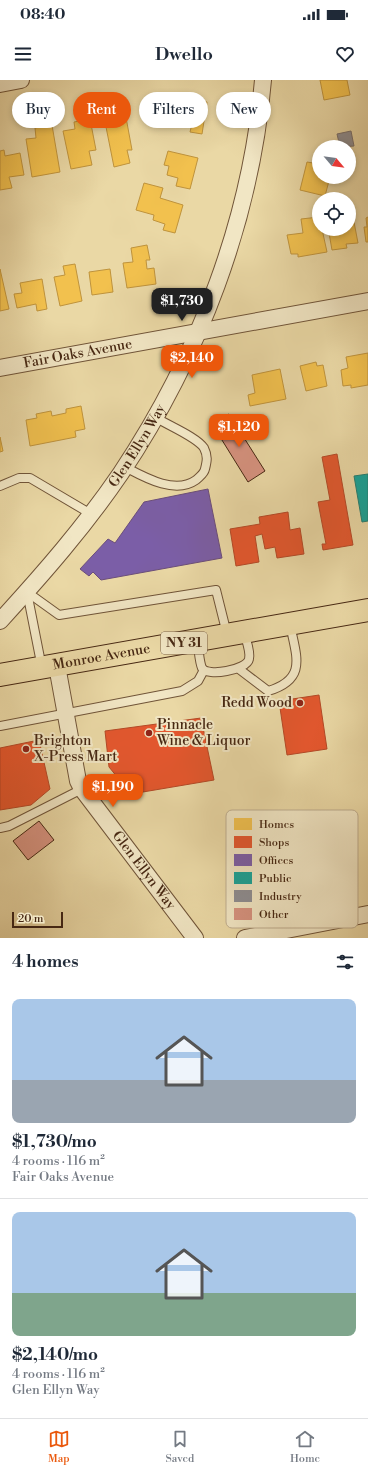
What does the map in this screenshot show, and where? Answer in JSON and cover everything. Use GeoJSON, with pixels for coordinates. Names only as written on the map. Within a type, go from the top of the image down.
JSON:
{"type":"FeatureCollection","features":[{"type":"Feature","properties":{"kind":"main road","name":"Monroe Avenue"},"geometry":{"type":"LineString","coordinates":[[0,675],[368,610]]}},
{"type":"Feature","properties":{"kind":"street"},"geometry":{"type":"LineString","coordinates":[[0,84],[21,80]]}},
{"type":"Feature","properties":{"kind":"street","name":"Glen Ellyn Way"},"geometry":{"type":"LineString","coordinates":[[0,621],[27,592],[91,514],[125,467],[155,417],[198,332],[218,283],[246,186],[255,140],[263,80]]}},
{"type":"Feature","properties":{"kind":"street","name":"Fair Oaks Avenue"},"geometry":{"type":"LineString","coordinates":[[0,368],[368,301]]}},
{"type":"Feature","properties":{"kind":"street","name":"Glen Ellyn Way"},"geometry":{"type":"LineString","coordinates":[[50,667],[66,714],[78,781],[82,789],[195,938]]}},
{"type":"Feature","properties":{"kind":"street"},"geometry":{"type":"LineString","coordinates":[[358,916],[368,914]]}},
{"type":"Feature","properties":{"kind":"street"},"geometry":{"type":"LineString","coordinates":[[245,938],[296,928]]}},
{"type":"Feature","properties":{"kind":"lane"},"geometry":{"type":"LineString","coordinates":[[125,467],[150,480],[168,485],[189,485],[204,474],[208,459],[204,448],[194,440],[155,417]]}},
{"type":"Feature","properties":{"kind":"lane"},"geometry":{"type":"LineString","coordinates":[[0,486],[19,478],[30,478],[91,514]]}},
{"type":"Feature","properties":{"kind":"lane"},"geometry":{"type":"LineString","coordinates":[[27,592],[59,615],[216,590],[249,659],[246,665],[239,669],[211,673],[204,670]]}},
{"type":"Feature","properties":{"kind":"lane"},"geometry":{"type":"LineString","coordinates":[[27,592],[50,667]]}},
{"type":"Feature","properties":{"kind":"lane"},"geometry":{"type":"LineString","coordinates":[[239,669],[268,691],[289,681],[298,664],[290,623]]}},
{"type":"Feature","properties":{"kind":"lane"},"geometry":{"type":"LineString","coordinates":[[0,726],[182,691],[198,681],[204,670],[197,641]]}},
{"type":"Feature","properties":{"kind":"lane"},"geometry":{"type":"LineString","coordinates":[[0,828],[9,826],[82,789]]}},
{"type":"Feature","properties":{"kind":"building: Homes"},"geometry":{"type":"Polygon","coordinates":[[[320,80],[347,80],[350,95],[324,100],[320,80]]]}},
{"type":"Feature","properties":{"kind":"building: Homes"},"geometry":{"type":"Polygon","coordinates":[[[35,128],[53,128],[60,172],[32,177],[26,139],[36,138],[35,128]]]}},
{"type":"Feature","properties":{"kind":"building: Homes"},"geometry":{"type":"Polygon","coordinates":[[[92,128],[96,150],[89,151],[92,165],[71,169],[63,131],[92,128]]]}},
{"type":"Feature","properties":{"kind":"building: Homes"},"geometry":{"type":"Polygon","coordinates":[[[106,128],[128,128],[132,150],[127,150],[130,163],[114,167],[106,128]]]}},
{"type":"Feature","properties":{"kind":"building: Homes"},"geometry":{"type":"Polygon","coordinates":[[[191,128],[203,128],[202,134],[190,132],[191,128]]]}},
{"type":"Feature","properties":{"kind":"building: Homes"},"geometry":{"type":"Polygon","coordinates":[[[4,150],[5,156],[20,153],[24,175],[9,177],[12,188],[0,190],[0,151],[4,150]]]}},
{"type":"Feature","properties":{"kind":"building: Homes"},"geometry":{"type":"Polygon","coordinates":[[[168,151],[198,158],[190,189],[176,186],[178,178],[167,175],[169,166],[164,165],[168,151]]]}},
{"type":"Feature","properties":{"kind":"building: Homes"},"geometry":{"type":"Polygon","coordinates":[[[307,162],[312,163],[312,184],[328,184],[326,192],[312,193],[300,190],[307,162]]]}},
{"type":"Feature","properties":{"kind":"building: Homes"},"geometry":{"type":"Polygon","coordinates":[[[144,183],[163,188],[160,198],[183,205],[175,233],[163,230],[165,224],[153,220],[154,215],[136,210],[144,183]]]}},
{"type":"Feature","properties":{"kind":"building: Homes"},"geometry":{"type":"Polygon","coordinates":[[[368,217],[368,242],[366,242],[364,227],[367,227],[366,218],[368,217]]]}},
{"type":"Feature","properties":{"kind":"building: Homes"},"geometry":{"type":"Polygon","coordinates":[[[312,218],[312,236],[324,236],[327,252],[298,257],[298,254],[291,254],[287,235],[303,233],[301,219],[312,218]]]}},
{"type":"Feature","properties":{"kind":"building: Homes"},"geometry":{"type":"Polygon","coordinates":[[[356,232],[358,243],[346,244],[347,248],[332,250],[330,236],[356,236],[356,232]]]}},
{"type":"Feature","properties":{"kind":"building: Homes"},"geometry":{"type":"Polygon","coordinates":[[[147,245],[150,260],[146,260],[147,269],[154,268],[156,284],[127,288],[123,263],[133,262],[131,248],[147,245]]]}},
{"type":"Feature","properties":{"kind":"building: Homes"},"geometry":{"type":"Polygon","coordinates":[[[75,264],[82,301],[60,306],[54,277],[65,275],[63,266],[75,264]]]}},
{"type":"Feature","properties":{"kind":"building: Homes"},"geometry":{"type":"Polygon","coordinates":[[[0,269],[9,309],[0,311],[0,269]]]}},
{"type":"Feature","properties":{"kind":"building: Homes"},"geometry":{"type":"Polygon","coordinates":[[[110,269],[113,292],[92,295],[89,272],[110,269]]]}},
{"type":"Feature","properties":{"kind":"building: Homes"},"geometry":{"type":"Polygon","coordinates":[[[42,279],[47,309],[37,311],[36,304],[17,308],[14,294],[22,293],[20,283],[42,279]]]}},
{"type":"Feature","properties":{"kind":"building: Homes"},"geometry":{"type":"Polygon","coordinates":[[[368,353],[368,385],[351,388],[351,385],[343,386],[341,370],[348,368],[346,357],[368,353]]]}},
{"type":"Feature","properties":{"kind":"building: Homes"},"geometry":{"type":"Polygon","coordinates":[[[316,362],[317,366],[323,365],[327,386],[306,391],[300,366],[316,362]]]}},
{"type":"Feature","properties":{"kind":"building: Homes"},"geometry":{"type":"Polygon","coordinates":[[[280,369],[286,399],[250,406],[248,395],[255,393],[252,375],[280,369]]]}},
{"type":"Feature","properties":{"kind":"building: Homes"},"geometry":{"type":"Polygon","coordinates":[[[81,406],[85,429],[75,431],[76,437],[30,446],[26,420],[37,418],[36,414],[51,411],[52,416],[66,413],[66,409],[81,406]]]}},
{"type":"Feature","properties":{"kind":"building: Homes"},"geometry":{"type":"Polygon","coordinates":[[[0,437],[3,451],[0,452],[0,437]]]}},
{"type":"Feature","properties":{"kind":"building: Shops"},"geometry":{"type":"Polygon","coordinates":[[[337,454],[353,545],[323,550],[322,544],[326,544],[318,502],[330,500],[322,457],[337,454]]]}},
{"type":"Feature","properties":{"kind":"building: Shops"},"geometry":{"type":"Polygon","coordinates":[[[288,512],[290,530],[300,528],[304,554],[277,558],[275,547],[265,549],[262,534],[255,536],[259,562],[236,566],[230,529],[260,524],[259,517],[288,512]]]}},
{"type":"Feature","properties":{"kind":"building: Shops"},"geometry":{"type":"Polygon","coordinates":[[[319,695],[327,749],[287,755],[279,701],[319,695]]]}},
{"type":"Feature","properties":{"kind":"building: Shops"},"geometry":{"type":"Polygon","coordinates":[[[201,718],[214,780],[131,794],[109,767],[105,731],[201,718]]]}},
{"type":"Feature","properties":{"kind":"building: Shops"},"geometry":{"type":"Polygon","coordinates":[[[39,740],[50,789],[31,805],[0,810],[0,748],[39,740]]]}},
{"type":"Feature","properties":{"kind":"building: Offices"},"geometry":{"type":"Polygon","coordinates":[[[208,489],[222,558],[101,580],[93,572],[89,576],[80,569],[108,539],[115,543],[144,502],[208,489]]]}},
{"type":"Feature","properties":{"kind":"building: Public"},"geometry":{"type":"Polygon","coordinates":[[[368,474],[368,521],[362,522],[354,476],[368,474]]]}},
{"type":"Feature","properties":{"kind":"building: Industry"},"geometry":{"type":"Polygon","coordinates":[[[351,131],[353,140],[338,140],[337,134],[351,131]]]}},
{"type":"Feature","properties":{"kind":"building: Other"},"geometry":{"type":"Polygon","coordinates":[[[229,414],[265,471],[248,482],[212,424],[229,414]]]}},
{"type":"Feature","properties":{"kind":"building: Other"},"geometry":{"type":"Polygon","coordinates":[[[39,821],[54,840],[28,860],[13,841],[39,821]]]}},
{"type":"Feature","properties":{"kind":"place","name":"Redd Wood"},"geometry":{"type":"Point","coordinates":[300,703]}},
{"type":"Feature","properties":{"kind":"place","name":"Pinnacle Wine & Liquor"},"geometry":{"type":"Point","coordinates":[149,733]}},
{"type":"Feature","properties":{"kind":"place","name":"Brighton X-Press Mart"},"geometry":{"type":"Point","coordinates":[26,749]}}]}
